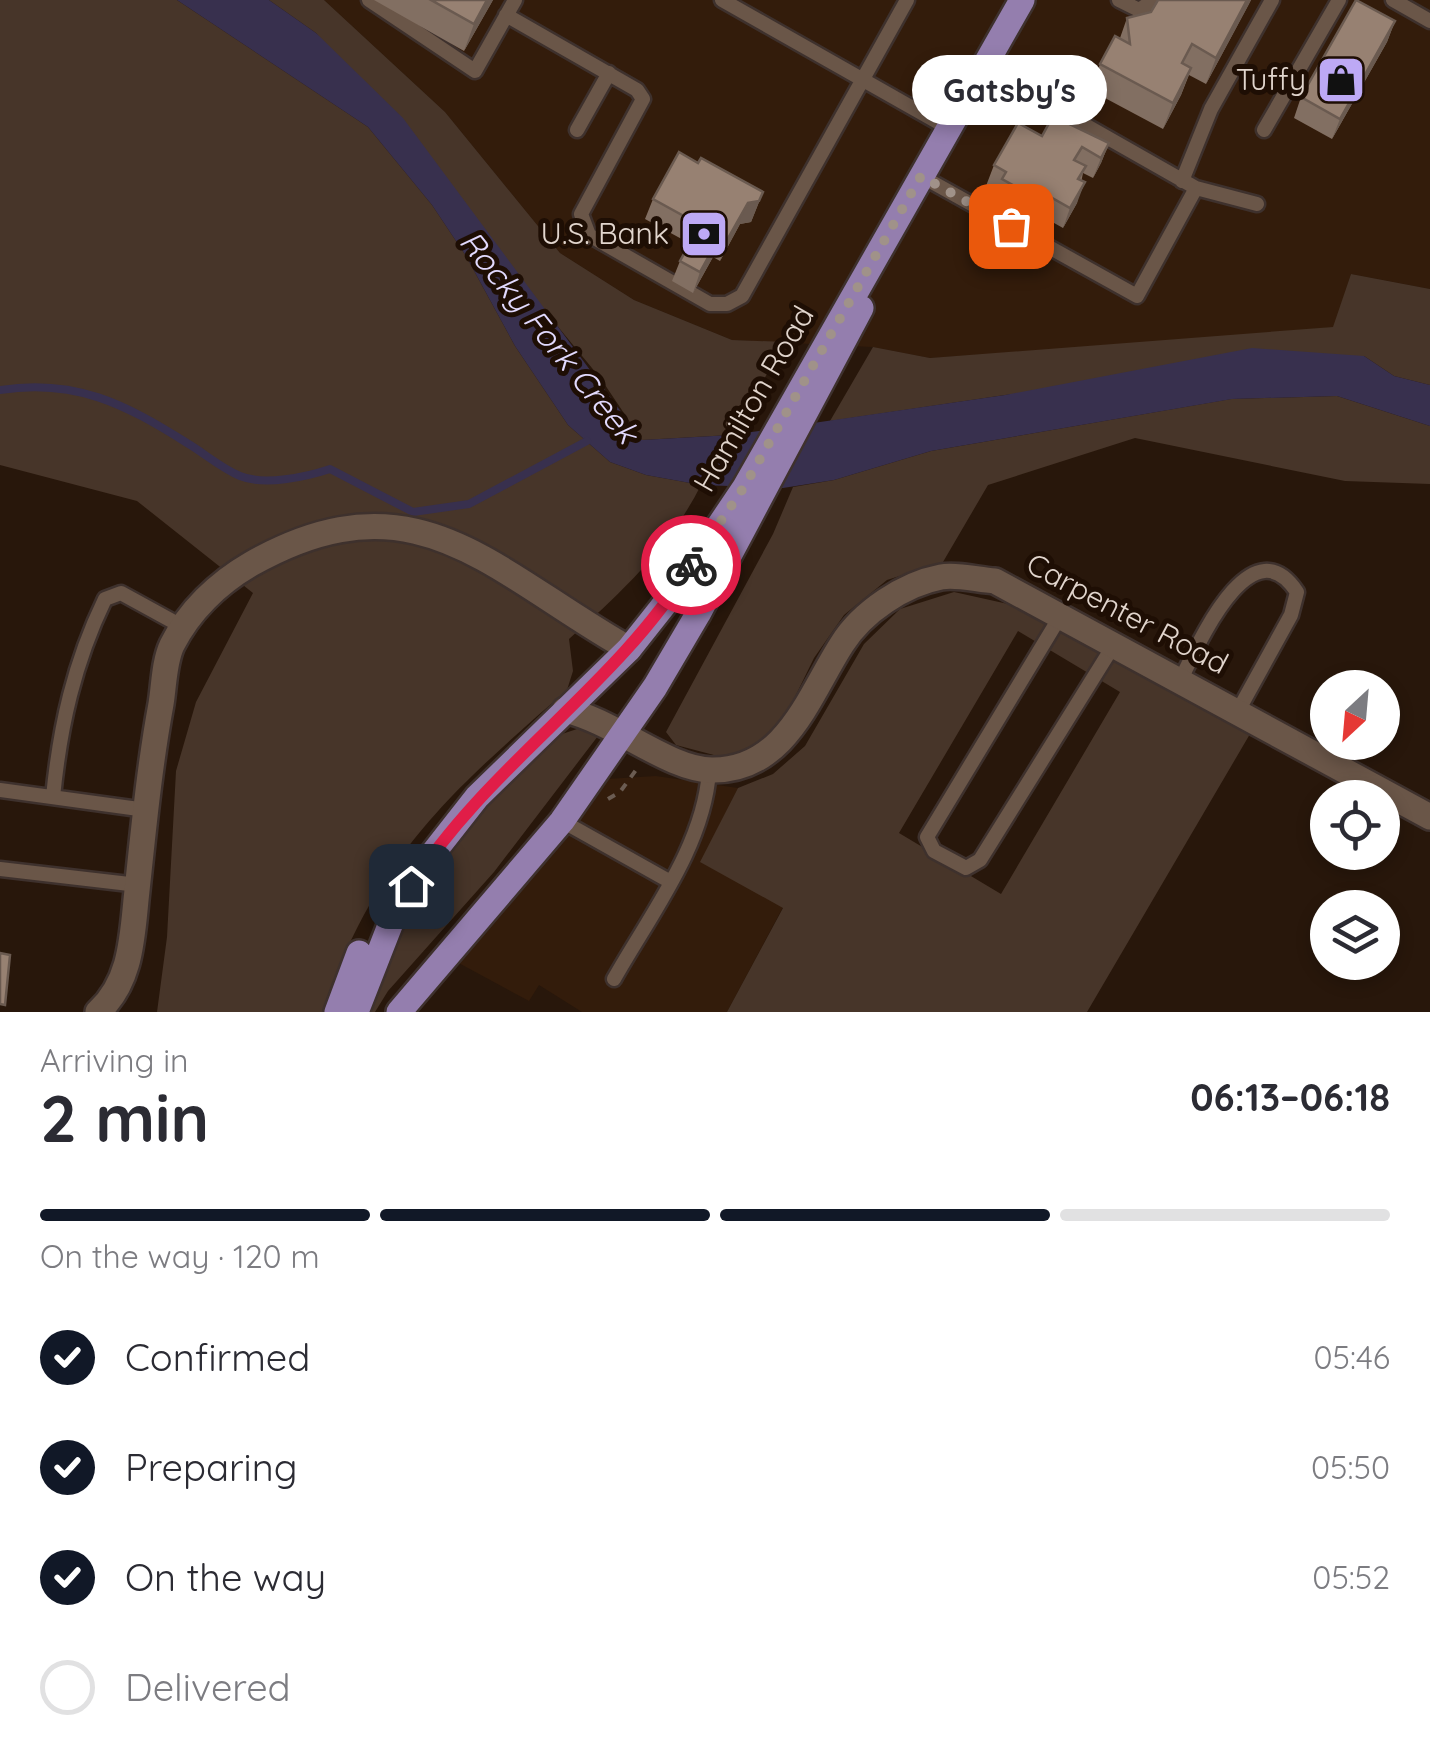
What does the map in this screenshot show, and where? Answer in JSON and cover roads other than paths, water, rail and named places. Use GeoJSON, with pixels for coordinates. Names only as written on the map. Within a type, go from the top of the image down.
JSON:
{"type":"FeatureCollection","features":[{"type":"Feature","properties":{"kind":"main road","name":"Hamilton Road"},"geometry":{"type":"LineString","coordinates":[[399,1012],[562,821],[674,657],[921,176],[1022,0]]}},
{"type":"Feature","properties":{"kind":"main road","name":"Hamilton Road"},"geometry":{"type":"LineString","coordinates":[[356,1012],[396,910],[426,862],[477,798],[629,649],[744,487],[840,332]]}},
{"type":"Feature","properties":{"kind":"main road","name":"Hamilton Road"},"geometry":{"type":"LineString","coordinates":[[337,1012],[357,957],[420,848],[495,764],[544,729]]}},
{"type":"Feature","properties":{"kind":"street"},"geometry":{"type":"LineString","coordinates":[[98,1012],[127,972],[170,648],[193,611],[239,571],[296,539],[348,526],[398,527],[456,544],[629,649]]}},
{"type":"Feature","properties":{"kind":"street","name":"Carpenter Road"},"geometry":{"type":"LineString","coordinates":[[709,771],[740,768],[789,734],[843,641],[872,610],[907,589],[944,576],[995,581],[1062,614],[1430,817]]}},
{"type":"Feature","properties":{"kind":"street"},"geometry":{"type":"LineString","coordinates":[[565,710],[598,718],[675,761],[709,771]]}},
{"type":"Feature","properties":{"kind":"lane"},"geometry":{"type":"LineString","coordinates":[[370,0],[474,71],[515,0]]}},
{"type":"Feature","properties":{"kind":"lane"},"geometry":{"type":"LineString","coordinates":[[722,0],[948,128]]}},
{"type":"Feature","properties":{"kind":"lane"},"geometry":{"type":"LineString","coordinates":[[506,15],[609,73],[643,98],[581,214],[582,225],[589,234],[710,304],[727,304],[742,296],[907,0]]}},
{"type":"Feature","properties":{"kind":"lane"},"geometry":{"type":"LineString","coordinates":[[1118,0],[1139,10],[1154,0]]}},
{"type":"Feature","properties":{"kind":"lane"},"geometry":{"type":"LineString","coordinates":[[921,176],[1137,296],[1189,184],[1211,109],[1272,0]]}},
{"type":"Feature","properties":{"kind":"lane"},"geometry":{"type":"LineString","coordinates":[[1264,130],[1338,0]]}},
{"type":"Feature","properties":{"kind":"lane"},"geometry":{"type":"LineString","coordinates":[[1394,0],[1430,21]]}},
{"type":"Feature","properties":{"kind":"lane"},"geometry":{"type":"LineString","coordinates":[[984,67],[1189,184],[1258,204]]}},
{"type":"Feature","properties":{"kind":"lane"},"geometry":{"type":"LineString","coordinates":[[576,130],[609,73]]}},
{"type":"Feature","properties":{"kind":"lane"},"geometry":{"type":"LineString","coordinates":[[1181,678],[1232,589],[1250,575],[1269,570],[1287,577],[1296,592],[1291,615],[1238,710]]}},
{"type":"Feature","properties":{"kind":"lane"},"geometry":{"type":"LineString","coordinates":[[54,797],[58,754],[80,650],[105,599],[121,593],[183,627]]}},
{"type":"Feature","properties":{"kind":"lane"},"geometry":{"type":"LineString","coordinates":[[1062,614],[928,837],[934,851],[966,868],[980,860],[1115,643]]}},
{"type":"Feature","properties":{"kind":"lane"},"geometry":{"type":"LineString","coordinates":[[614,979],[701,818],[709,771]]}},
{"type":"Feature","properties":{"kind":"lane"},"geometry":{"type":"LineString","coordinates":[[0,790],[146,810]]}},
{"type":"Feature","properties":{"kind":"lane"},"geometry":{"type":"LineString","coordinates":[[562,821],[669,881]]}},
{"type":"Feature","properties":{"kind":"lane"},"geometry":{"type":"LineString","coordinates":[[0,869],[138,885]]}},
{"type":"Feature","properties":{"kind":"water","name":"Rocky Fork Creek"},"geometry":{"type":"Polygon","coordinates":[[[177,0],[269,0],[316,33],[403,118],[642,440],[731,435],[1005,395],[1252,348],[1364,356],[1394,376],[1430,385],[1430,426],[1337,396],[1232,399],[931,451],[834,480],[783,488],[701,485],[646,475],[610,462],[568,425],[515,346],[466,256],[432,205],[368,127],[177,0]]]}},
{"type":"Feature","properties":{"kind":"waterway"},"geometry":{"type":"LineString","coordinates":[[0,390],[52,388],[98,397],[142,417],[240,476],[273,480],[330,469],[413,512],[469,504],[587,441]]}},
{"type":"Feature","properties":{"kind":"place","name":"Tuffy"},"geometry":{"type":"Point","coordinates":[1341,80]}},
{"type":"Feature","properties":{"kind":"place","name":"Gatsby's"},"geometry":{"type":"Point","coordinates":[1011,226]}},
{"type":"Feature","properties":{"kind":"place","name":"U.S. Bank"},"geometry":{"type":"Point","coordinates":[704,234]}}]}
